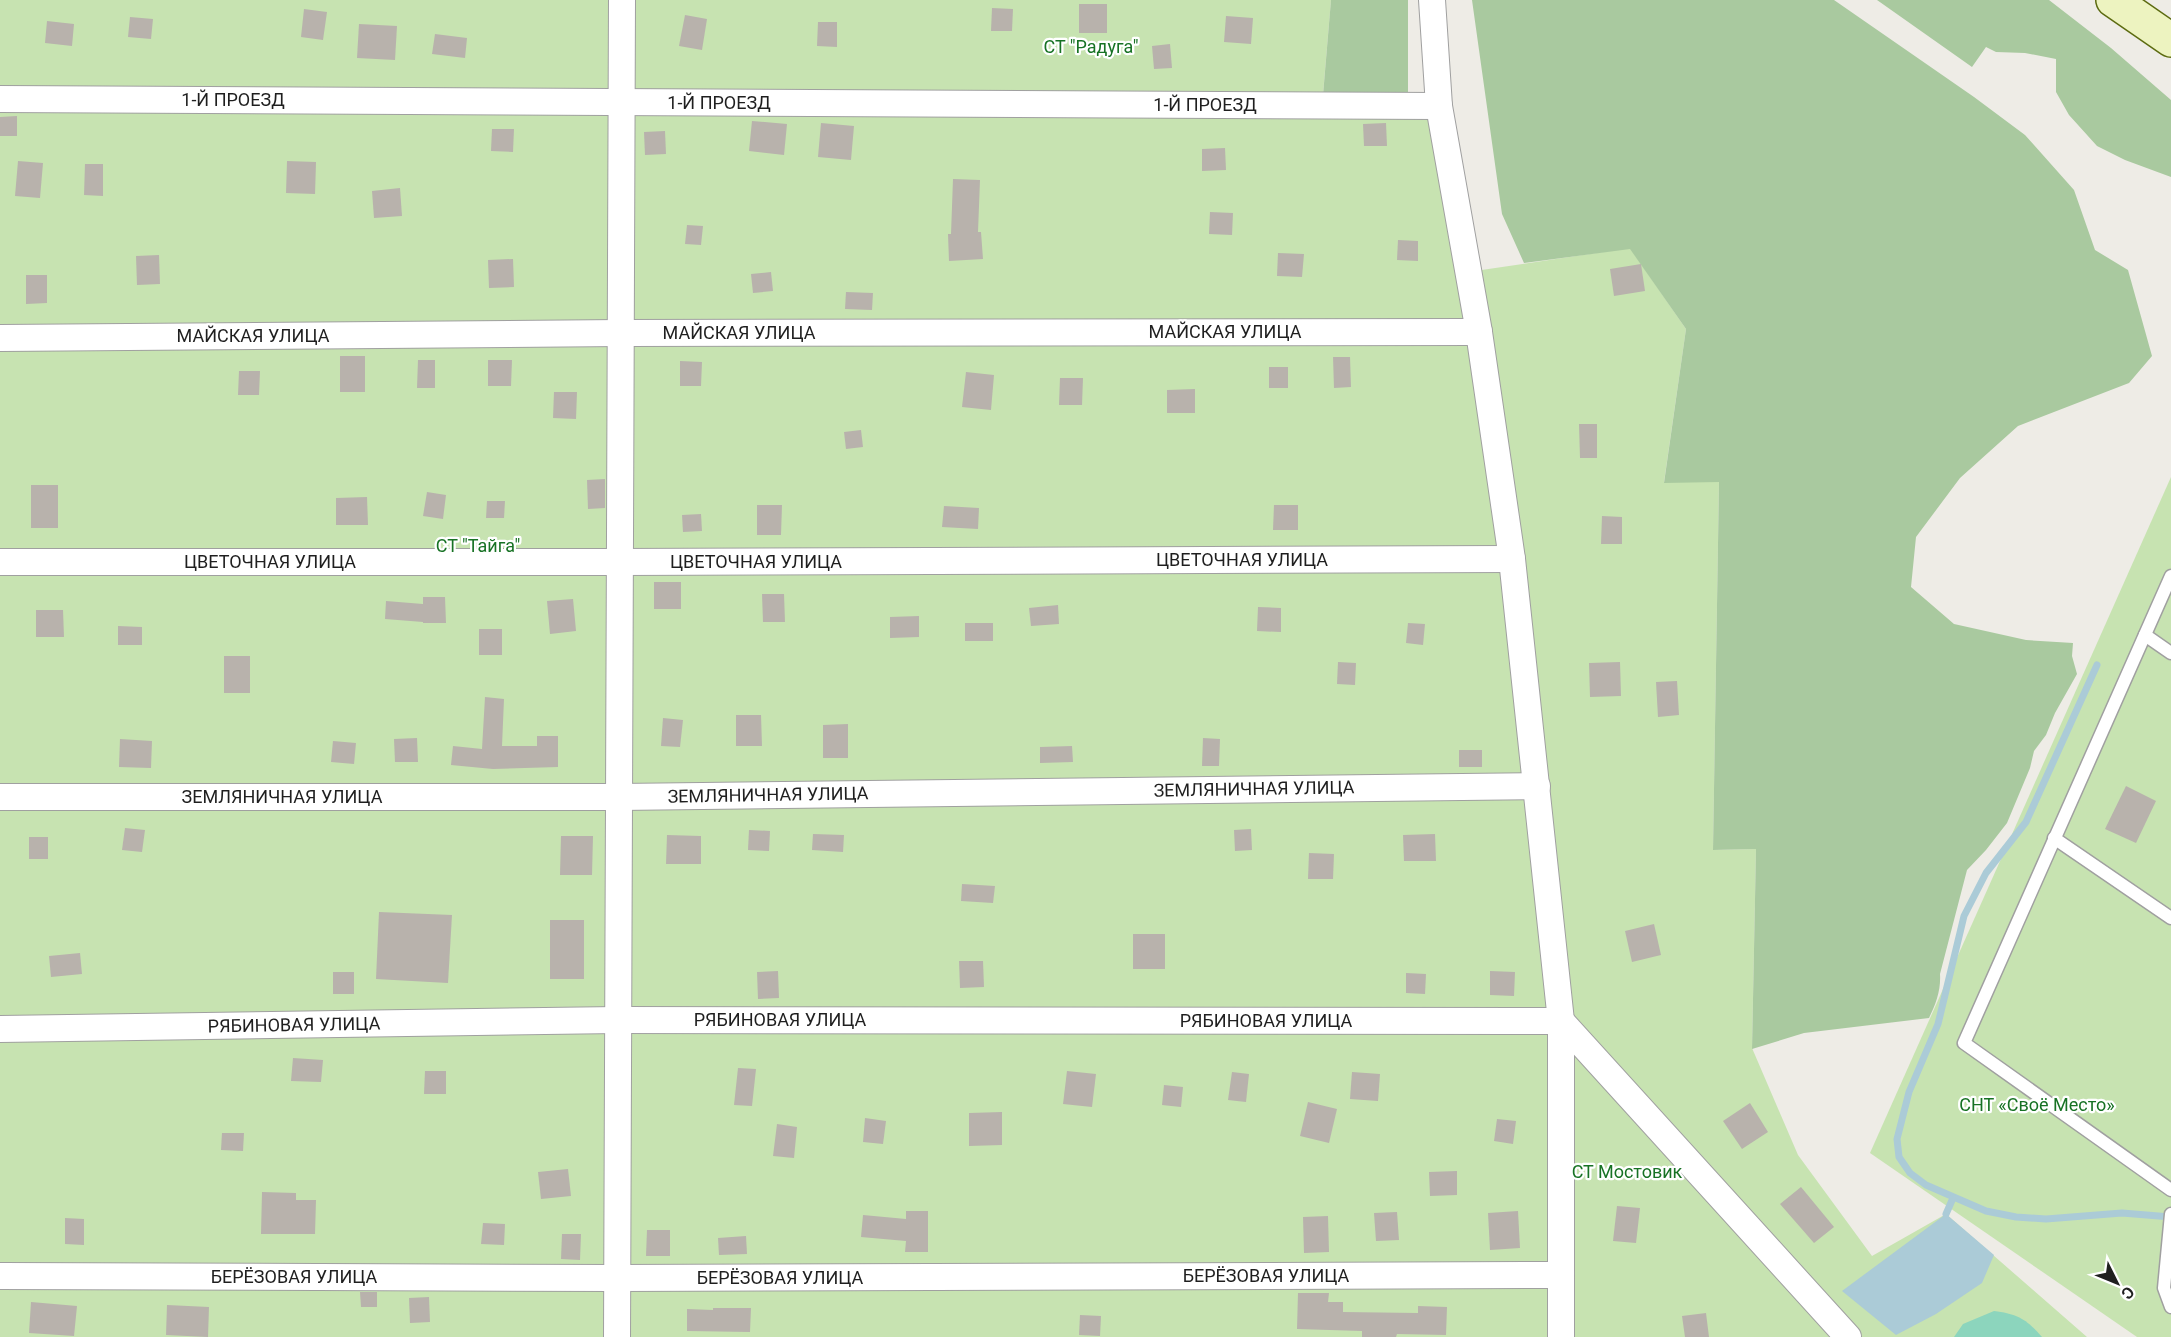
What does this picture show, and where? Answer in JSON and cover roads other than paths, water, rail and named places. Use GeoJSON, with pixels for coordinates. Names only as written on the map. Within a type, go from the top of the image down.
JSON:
{"type":"FeatureCollection","features":[{"type":"Feature","properties":{"kind":"main road"},"geometry":{"type":"LineString","coordinates":[[2113,0],[2171,40]]}},
{"type":"Feature","properties":{"kind":"street"},"geometry":{"type":"LineString","coordinates":[[617,1337],[622,0]]}},
{"type":"Feature","properties":{"kind":"street"},"geometry":{"type":"LineString","coordinates":[[1432,0],[1439,106],[1479,332],[1512,559],[1561,1021],[1561,1337]]}},
{"type":"Feature","properties":{"kind":"street","name":"1-Й ПРОЕЗД"},"geometry":{"type":"LineString","coordinates":[[0,99],[1439,106]]}},
{"type":"Feature","properties":{"kind":"street","name":"МАЙСКАЯ УЛИЦА"},"geometry":{"type":"LineString","coordinates":[[0,338],[621,333],[1479,332]]}},
{"type":"Feature","properties":{"kind":"street","name":"ЦВЕТОЧНАЯ УЛИЦА"},"geometry":{"type":"LineString","coordinates":[[0,562],[1512,559]]}},
{"type":"Feature","properties":{"kind":"street","name":"ЗЕМЛЯНИЧНАЯ УЛИЦА"},"geometry":{"type":"LineString","coordinates":[[0,797],[619,797],[1537,786]]}},
{"type":"Feature","properties":{"kind":"street","name":"РЯБИНОВАЯ УЛИЦА"},"geometry":{"type":"LineString","coordinates":[[0,1029],[618,1020],[1561,1021]]}},
{"type":"Feature","properties":{"kind":"street"},"geometry":{"type":"LineString","coordinates":[[1561,1021],[1848,1337]]}},
{"type":"Feature","properties":{"kind":"street","name":"БЕРЁЗОВАЯ УЛИЦА"},"geometry":{"type":"LineString","coordinates":[[0,1275],[617,1278],[1561,1275]]}},
{"type":"Feature","properties":{"kind":"lane"},"geometry":{"type":"LineString","coordinates":[[2171,576],[1964,1043],[2171,1190]]}},
{"type":"Feature","properties":{"kind":"lane"},"geometry":{"type":"LineString","coordinates":[[2145,635],[2171,653]]}},
{"type":"Feature","properties":{"kind":"lane"},"geometry":{"type":"LineString","coordinates":[[2054,838],[2171,918]]}},
{"type":"Feature","properties":{"kind":"lane"},"geometry":{"type":"LineString","coordinates":[[2171,1214],[2164,1288],[2171,1307]]}},
{"type":"Feature","properties":{"kind":"water"},"geometry":{"type":"Polygon","coordinates":[[[1946,1214],[1994,1255],[1982,1283],[1936,1314],[1896,1335],[1842,1291],[1946,1214]]]}},
{"type":"Feature","properties":{"kind":"waterway"},"geometry":{"type":"LineString","coordinates":[[2097,665],[2026,822],[1986,873],[1964,916],[1938,1024],[1909,1092],[1897,1139],[1899,1157],[1910,1173],[1926,1185],[1986,1211],[2016,1217],[2046,1219],[2122,1213],[2171,1217]]}},
{"type":"Feature","properties":{"kind":"waterway"},"geometry":{"type":"LineString","coordinates":[[1946,1214],[1953,1198]]}},
{"type":"Feature","properties":{"kind":"park label","name":"СТ \"Радуга\""},"geometry":{"type":"Point","coordinates":[1091,47]}},
{"type":"Feature","properties":{"kind":"park label","name":"СТ \"Тайга\""},"geometry":{"type":"Point","coordinates":[478,546]}},
{"type":"Feature","properties":{"kind":"park label","name":"СНТ «Своё Место»"},"geometry":{"type":"Point","coordinates":[2037,1105]}},
{"type":"Feature","properties":{"kind":"park label","name":"СТ Мостовик"},"geometry":{"type":"Point","coordinates":[1627,1172]}}]}
